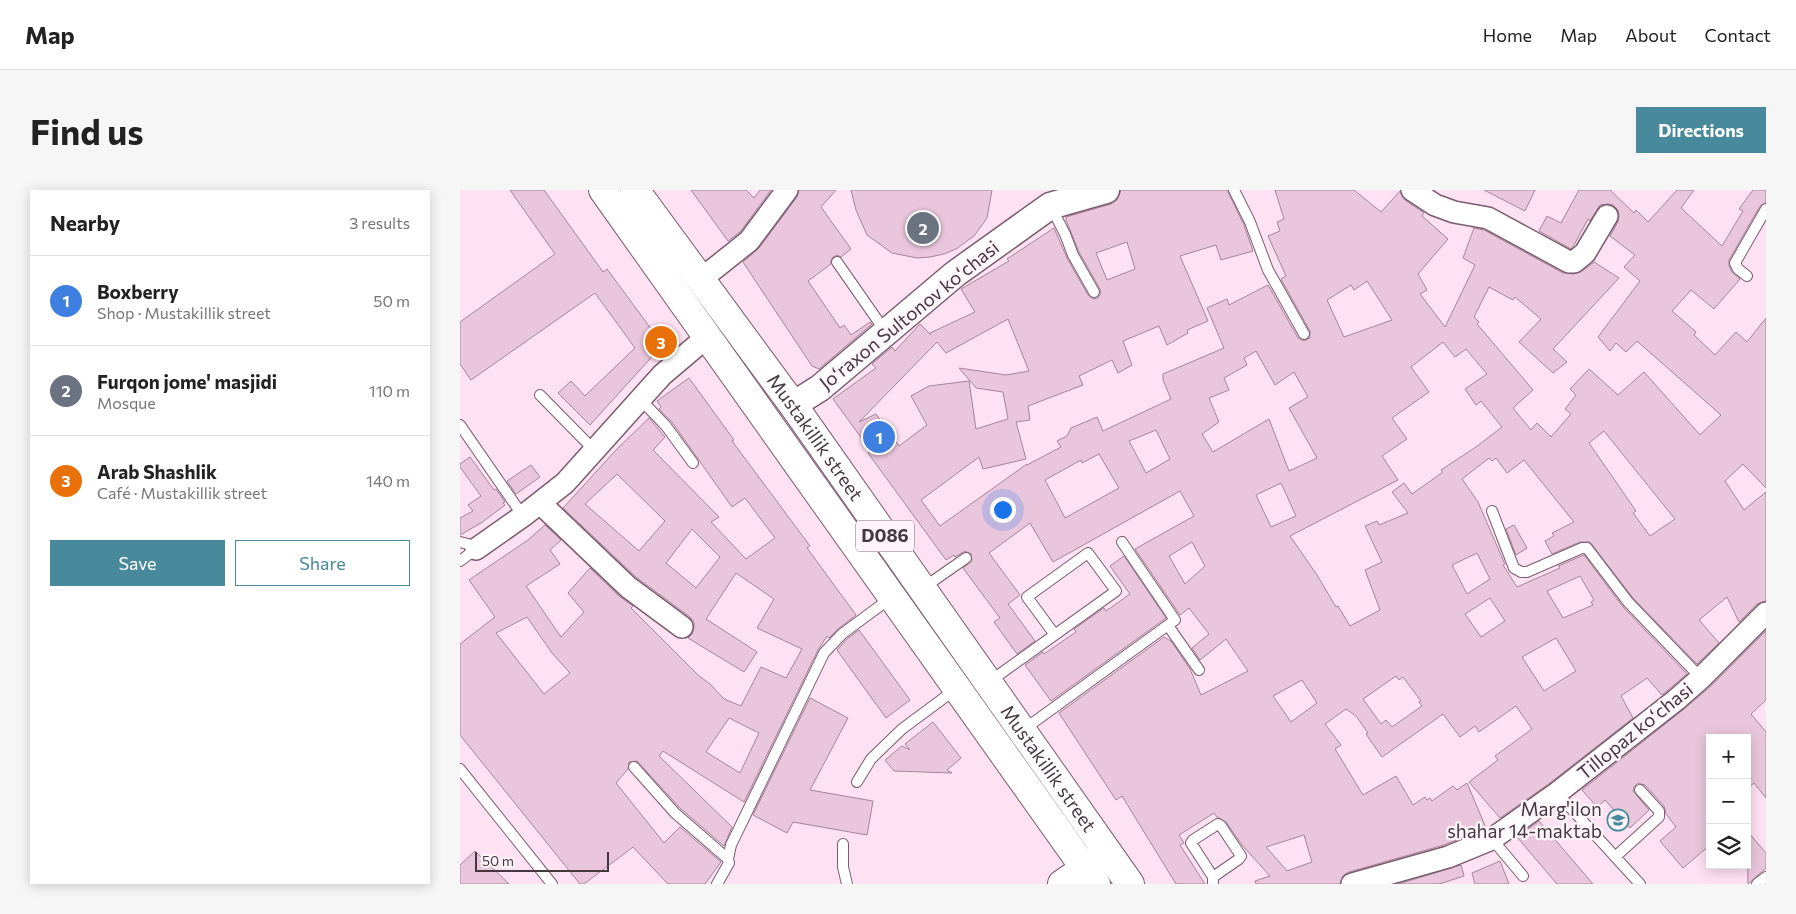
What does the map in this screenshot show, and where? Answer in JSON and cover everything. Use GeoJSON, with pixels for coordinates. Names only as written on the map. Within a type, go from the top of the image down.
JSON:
{"type":"FeatureCollection","features":[{"type":"Feature","properties":{"kind":"main road","name":"Mustakillik street"},"geometry":{"type":"LineString","coordinates":[[603,190],[1090,876]]}},
{"type":"Feature","properties":{"kind":"main road","name":"Mustakillik street"},"geometry":{"type":"LineString","coordinates":[[635,190],[793,406],[1130,884]]}},
{"type":"Feature","properties":{"kind":"main road"},"geometry":{"type":"LineString","coordinates":[[1062,884],[1090,876],[1108,852]]}},
{"type":"Feature","properties":{"kind":"street"},"geometry":{"type":"LineString","coordinates":[[700,280],[749,241],[787,190]]}},
{"type":"Feature","properties":{"kind":"street","name":"Joʻraxon Sultonov koʻchasi"},"geometry":{"type":"LineString","coordinates":[[793,406],[820,388],[955,274],[1050,206],[1106,190]]}},
{"type":"Feature","properties":{"kind":"street"},"geometry":{"type":"LineString","coordinates":[[1412,190],[1435,206],[1454,212],[1488,218],[1569,262],[1574,262],[1585,253],[1606,216]]}},
{"type":"Feature","properties":{"kind":"street"},"geometry":{"type":"LineString","coordinates":[[465,551],[523,516],[565,482],[662,376],[708,336]]}},
{"type":"Feature","properties":{"kind":"street"},"geometry":{"type":"LineString","coordinates":[[540,503],[628,587],[682,627]]}},
{"type":"Feature","properties":{"kind":"street","name":"Tillopaz koʻchasi"},"geometry":{"type":"LineString","coordinates":[[1352,884],[1448,857],[1492,839],[1557,793],[1676,700],[1702,678],[1766,614]]}},
{"type":"Feature","properties":{"kind":"lane"},"geometry":{"type":"LineString","coordinates":[[1234,190],[1250,222],[1268,270],[1304,334]]}},
{"type":"Feature","properties":{"kind":"lane"},"geometry":{"type":"LineString","coordinates":[[1050,206],[1094,292]]}},
{"type":"Feature","properties":{"kind":"lane"},"geometry":{"type":"LineString","coordinates":[[1747,276],[1738,269],[1735,263],[1766,209]]}},
{"type":"Feature","properties":{"kind":"lane"},"geometry":{"type":"LineString","coordinates":[[837,262],[886,332]]}},
{"type":"Feature","properties":{"kind":"lane"},"geometry":{"type":"LineString","coordinates":[[540,395],[594,450]]}},
{"type":"Feature","properties":{"kind":"lane"},"geometry":{"type":"LineString","coordinates":[[640,400],[666,426],[693,463]]}},
{"type":"Feature","properties":{"kind":"lane"},"geometry":{"type":"LineString","coordinates":[[460,425],[523,516]]}},
{"type":"Feature","properties":{"kind":"lane"},"geometry":{"type":"LineString","coordinates":[[1492,512],[1514,568],[1517,571],[1526,572],[1586,548],[1628,602],[1702,678]]}},
{"type":"Feature","properties":{"kind":"lane"},"geometry":{"type":"LineString","coordinates":[[1022,730],[1176,620],[1122,542]]}},
{"type":"Feature","properties":{"kind":"lane"},"geometry":{"type":"LineString","coordinates":[[989,683],[1116,591],[1088,553],[1028,596],[1055,635]]}},
{"type":"Feature","properties":{"kind":"lane"},"geometry":{"type":"LineString","coordinates":[[922,588],[966,558]]}},
{"type":"Feature","properties":{"kind":"lane"},"geometry":{"type":"LineString","coordinates":[[717,884],[730,863],[728,859],[731,845],[824,653],[842,634],[892,596]]}},
{"type":"Feature","properties":{"kind":"lane"},"geometry":{"type":"LineString","coordinates":[[1169,626],[1199,670]]}},
{"type":"Feature","properties":{"kind":"lane"},"geometry":{"type":"LineString","coordinates":[[857,782],[871,759],[902,729],[957,688]]}},
{"type":"Feature","properties":{"kind":"lane"},"geometry":{"type":"LineString","coordinates":[[634,767],[675,813],[728,859]]}},
{"type":"Feature","properties":{"kind":"lane"},"geometry":{"type":"LineString","coordinates":[[460,768],[552,884]]}},
{"type":"Feature","properties":{"kind":"lane"},"geometry":{"type":"LineString","coordinates":[[1615,857],[1659,817],[1659,812],[1640,790]]}},
{"type":"Feature","properties":{"kind":"lane"},"geometry":{"type":"LineString","coordinates":[[1557,793],[1640,884]]}},
{"type":"Feature","properties":{"kind":"lane"},"geometry":{"type":"LineString","coordinates":[[1218,824],[1241,856],[1213,880],[1191,843],[1218,824]]}},
{"type":"Feature","properties":{"kind":"lane"},"geometry":{"type":"LineString","coordinates":[[1492,839],[1523,876]]}},
{"type":"Feature","properties":{"kind":"lane"},"geometry":{"type":"LineString","coordinates":[[843,844],[842,866],[847,884]]}},
{"type":"Feature","properties":{"kind":"lane"},"geometry":{"type":"LineString","coordinates":[[1757,884],[1766,877]]}},
{"type":"Feature","properties":{"kind":"building"},"geometry":{"type":"Polygon","coordinates":[[[510,190],[544,190],[603,272],[607,269],[660,341],[659,349],[590,425],[558,393],[571,381],[585,396],[635,348],[595,293],[471,380],[460,364],[460,322],[555,254],[510,190]]]}},
{"type":"Feature","properties":{"kind":"building"},"geometry":{"type":"Polygon","coordinates":[[[691,190],[746,190],[754,198],[760,190],[771,190],[740,232],[728,241],[691,190]]]}},
{"type":"Feature","properties":{"kind":"building"},"geometry":{"type":"Polygon","coordinates":[[[799,190],[836,190],[821,207],[851,249],[841,257],[837,255],[833,257],[831,264],[808,281],[840,328],[844,325],[851,335],[870,322],[872,324],[819,369],[812,366],[743,262],[759,248],[797,197],[799,190]]]}},
{"type":"Feature","properties":{"kind":"building"},"geometry":{"type":"Polygon","coordinates":[[[851,190],[992,190],[987,218],[974,236],[956,249],[944,254],[917,258],[892,253],[867,235],[856,210],[851,190]]]}},
{"type":"Feature","properties":{"kind":"building"},"geometry":{"type":"Polygon","coordinates":[[[1121,190],[1227,190],[1244,225],[1253,251],[1221,260],[1216,245],[1180,256],[1208,321],[1187,330],[1188,333],[1167,345],[1159,326],[1123,341],[1132,365],[1118,373],[1112,360],[1079,376],[1083,385],[1028,406],[1030,420],[1016,422],[1026,459],[983,469],[979,457],[921,500],[940,526],[1027,464],[1061,447],[1057,441],[1067,436],[1071,428],[1097,417],[1103,431],[1171,399],[1163,380],[1163,374],[1224,348],[1207,308],[1227,299],[1229,305],[1268,285],[1298,338],[1304,341],[1310,338],[1310,331],[1281,279],[1286,276],[1268,236],[1280,231],[1277,222],[1284,219],[1275,190],[1354,190],[1381,212],[1400,191],[1405,200],[1424,213],[1422,216],[1448,239],[1418,274],[1427,290],[1420,294],[1445,327],[1475,265],[1463,258],[1474,228],[1484,230],[1563,273],[1574,274],[1581,272],[1594,262],[1619,278],[1553,349],[1567,362],[1553,373],[1519,342],[1541,319],[1515,297],[1513,300],[1489,287],[1474,317],[1479,322],[1477,324],[1533,390],[1513,408],[1531,430],[1537,423],[1551,437],[1571,414],[1565,409],[1576,395],[1570,389],[1589,369],[1618,395],[1644,372],[1700,435],[1721,415],[1637,341],[1626,352],[1616,343],[1610,351],[1598,337],[1640,281],[1624,267],[1635,255],[1610,236],[1618,222],[1618,210],[1613,205],[1600,205],[1590,221],[1588,219],[1571,249],[1539,231],[1547,216],[1561,223],[1579,190],[1610,190],[1634,213],[1636,210],[1648,222],[1677,190],[1694,190],[1681,208],[1722,246],[1743,211],[1739,209],[1753,190],[1766,190],[1766,202],[1760,206],[1729,260],[1732,272],[1740,279],[1714,309],[1691,290],[1672,311],[1696,332],[1694,335],[1715,355],[1736,332],[1747,342],[1766,318],[1766,488],[1743,464],[1725,481],[1744,510],[1766,492],[1766,601],[1757,604],[1739,622],[1727,597],[1699,620],[1719,643],[1697,664],[1633,598],[1590,542],[1580,542],[1552,554],[1545,541],[1554,536],[1552,533],[1574,522],[1524,460],[1507,473],[1496,458],[1492,461],[1489,458],[1462,479],[1478,502],[1505,564],[1503,565],[1517,587],[1584,555],[1623,607],[1687,674],[1662,695],[1647,678],[1621,696],[1633,718],[1550,783],[1500,818],[1469,782],[1498,760],[1495,756],[1532,729],[1516,706],[1479,732],[1475,726],[1460,737],[1443,714],[1382,757],[1356,716],[1346,709],[1325,724],[1341,745],[1335,749],[1363,795],[1396,776],[1413,805],[1425,797],[1427,800],[1430,798],[1432,801],[1453,786],[1457,790],[1467,783],[1486,828],[1444,845],[1349,872],[1343,876],[1340,884],[1256,884],[1255,881],[1270,876],[1242,845],[1226,822],[1214,813],[1179,835],[1184,843],[1180,845],[1205,884],[1176,884],[1122,796],[1116,800],[1059,713],[1164,637],[1171,641],[1190,669],[1201,695],[1248,671],[1226,639],[1200,660],[1192,648],[1209,634],[1189,608],[1180,615],[1135,549],[1194,516],[1180,491],[1053,562],[1030,523],[989,553],[1020,595],[1008,604],[1035,641],[1017,654],[994,622],[1000,618],[963,568],[972,561],[971,554],[965,551],[946,560],[868,453],[871,451],[833,399],[876,368],[872,364],[892,347],[895,351],[920,324],[931,335],[930,333],[975,312],[961,289],[1009,261],[1007,259],[1054,228],[1067,258],[1088,295],[1093,299],[1098,298],[1101,293],[1100,289],[1079,252],[1066,217],[1111,204],[1117,200],[1121,190]],[[1127,242],[1096,253],[1107,280],[1135,269],[1127,242]],[[1367,281],[1354,290],[1351,285],[1327,300],[1344,337],[1392,320],[1367,281]],[[1008,319],[946,353],[937,342],[859,422],[876,414],[899,446],[927,425],[911,396],[929,386],[969,381],[976,429],[1008,419],[1003,392],[976,388],[959,368],[1006,375],[1029,371],[1008,319]],[[1443,342],[1411,367],[1429,392],[1392,418],[1407,439],[1382,456],[1398,480],[1290,536],[1350,626],[1380,610],[1365,570],[1382,562],[1365,526],[1377,521],[1379,525],[1408,513],[1392,492],[1404,483],[1412,494],[1443,472],[1441,470],[1502,427],[1481,401],[1476,405],[1465,389],[1487,374],[1466,349],[1455,357],[1443,342]],[[1256,351],[1244,358],[1247,365],[1224,378],[1229,390],[1209,398],[1219,422],[1202,434],[1213,452],[1269,419],[1289,471],[1317,458],[1289,408],[1308,397],[1294,372],[1275,385],[1256,351]],[[1156,430],[1129,441],[1146,473],[1170,459],[1156,430]],[[1604,431],[1589,443],[1636,511],[1633,513],[1650,536],[1675,519],[1604,431]],[[1099,454],[1082,463],[1081,460],[1045,480],[1065,518],[1119,488],[1099,454]],[[1281,483],[1256,495],[1271,527],[1296,516],[1281,483]],[[1192,542],[1169,556],[1185,584],[1205,566],[1192,542]],[[1477,553],[1452,565],[1467,594],[1490,579],[1477,553]],[[1580,576],[1547,591],[1563,618],[1593,605],[1591,602],[1594,600],[1580,576]],[[1490,598],[1465,614],[1481,637],[1505,621],[1490,598]],[[1556,638],[1522,657],[1544,691],[1576,671],[1556,638]],[[1396,676],[1363,699],[1381,724],[1386,720],[1392,727],[1422,706],[1419,702],[1421,701],[1403,677],[1399,680],[1396,676]],[[1302,680],[1273,696],[1291,722],[1317,703],[1302,680]],[[1304,835],[1266,847],[1287,871],[1312,862],[1304,835]]]}},
{"type":"Feature","properties":{"kind":"building"},"geometry":{"type":"Polygon","coordinates":[[[1484,190],[1535,190],[1525,211],[1484,190]]]}},
{"type":"Feature","properties":{"kind":"building"},"geometry":{"type":"Polygon","coordinates":[[[689,378],[734,440],[732,441],[810,546],[807,548],[856,615],[829,638],[827,636],[818,650],[744,802],[663,751],[659,756],[732,827],[724,846],[680,808],[637,761],[629,762],[628,769],[616,783],[664,843],[680,827],[721,862],[705,884],[668,884],[633,847],[584,884],[580,884],[460,735],[460,644],[495,617],[469,580],[528,540],[545,525],[561,540],[550,550],[560,564],[526,586],[561,637],[584,612],[568,593],[590,568],[619,596],[633,606],[631,608],[724,699],[741,706],[761,667],[786,678],[802,649],[757,628],[774,599],[736,573],[706,619],[757,652],[744,672],[688,638],[694,628],[694,622],[690,617],[636,577],[563,508],[616,450],[649,418],[665,437],[653,450],[719,517],[711,522],[746,559],[775,538],[745,498],[732,507],[672,422],[659,409],[661,407],[657,401],[689,378]],[[617,474],[585,504],[639,551],[665,521],[617,474]],[[692,529],[666,563],[696,588],[720,557],[692,529]],[[527,617],[496,633],[544,694],[570,673],[552,653],[527,617]],[[729,718],[706,752],[740,773],[759,733],[729,718]]]}},
{"type":"Feature","properties":{"kind":"building"},"geometry":{"type":"Polygon","coordinates":[[[470,457],[494,490],[496,489],[505,505],[481,523],[460,535],[460,518],[473,511],[468,505],[481,496],[460,467],[460,464],[470,457]]]}},
{"type":"Feature","properties":{"kind":"building"},"geometry":{"type":"Polygon","coordinates":[[[531,465],[540,477],[516,494],[507,481],[531,465]]]}},
{"type":"Feature","properties":{"kind":"building"},"geometry":{"type":"Polygon","coordinates":[[[1514,525],[1527,548],[1516,555],[1506,529],[1514,525]]]}},
{"type":"Feature","properties":{"kind":"building"},"geometry":{"type":"Polygon","coordinates":[[[1124,556],[1166,618],[1051,701],[1025,665],[1076,632],[1074,629],[1104,608],[1106,611],[1130,594],[1110,566],[1124,556]]]}},
{"type":"Feature","properties":{"kind":"building"},"geometry":{"type":"Polygon","coordinates":[[[859,630],[910,700],[886,718],[837,650],[859,630]]]}},
{"type":"Feature","properties":{"kind":"building"},"geometry":{"type":"Polygon","coordinates":[[[1766,631],[1766,700],[1751,714],[1766,732],[1766,798],[1754,783],[1751,786],[1751,734],[1706,734],[1706,848],[1683,868],[1660,841],[1676,827],[1666,814],[1664,806],[1645,785],[1638,783],[1633,791],[1649,810],[1630,828],[1605,800],[1597,807],[1582,790],[1710,687],[1766,631]]]}},
{"type":"Feature","properties":{"kind":"building"},"geometry":{"type":"Polygon","coordinates":[[[810,698],[848,718],[810,790],[873,801],[867,835],[793,822],[787,833],[753,815],[810,698]]]}},
{"type":"Feature","properties":{"kind":"building"},"geometry":{"type":"Polygon","coordinates":[[[933,722],[961,758],[947,770],[952,773],[894,771],[885,760],[902,746],[910,750],[905,744],[933,722]]]}},
{"type":"Feature","properties":{"kind":"building"},"geometry":{"type":"Polygon","coordinates":[[[1539,821],[1593,884],[1557,884],[1517,837],[1539,821]]]}},
{"type":"Feature","properties":{"kind":"building"},"geometry":{"type":"Polygon","coordinates":[[[1751,836],[1766,853],[1766,868],[1748,884],[1748,869],[1751,869],[1751,836]]]}},
{"type":"Feature","properties":{"kind":"building"},"geometry":{"type":"Polygon","coordinates":[[[475,851],[509,884],[460,884],[460,865],[475,851]]]}},
{"type":"Feature","properties":{"kind":"building"},"geometry":{"type":"Polygon","coordinates":[[[1500,861],[1509,884],[1475,884],[1472,873],[1500,861]]]}},
{"type":"Feature","properties":{"kind":"building"},"geometry":{"type":"Polygon","coordinates":[[[1461,865],[1464,876],[1439,884],[1398,884],[1461,865]]]}},
{"type":"Feature","properties":{"kind":"place","name":"Furqon jome' masjidi"},"geometry":{"type":"Point","coordinates":[923,228]}},
{"type":"Feature","properties":{"kind":"place","name":"Arab Shashlik"},"geometry":{"type":"Point","coordinates":[661,342]}},
{"type":"Feature","properties":{"kind":"place","name":"Boxberry"},"geometry":{"type":"Point","coordinates":[879,437]}},
{"type":"Feature","properties":{"kind":"place","name":"Marg'ilon shahar 14-maktab"},"geometry":{"type":"Point","coordinates":[1618,820]}}]}
